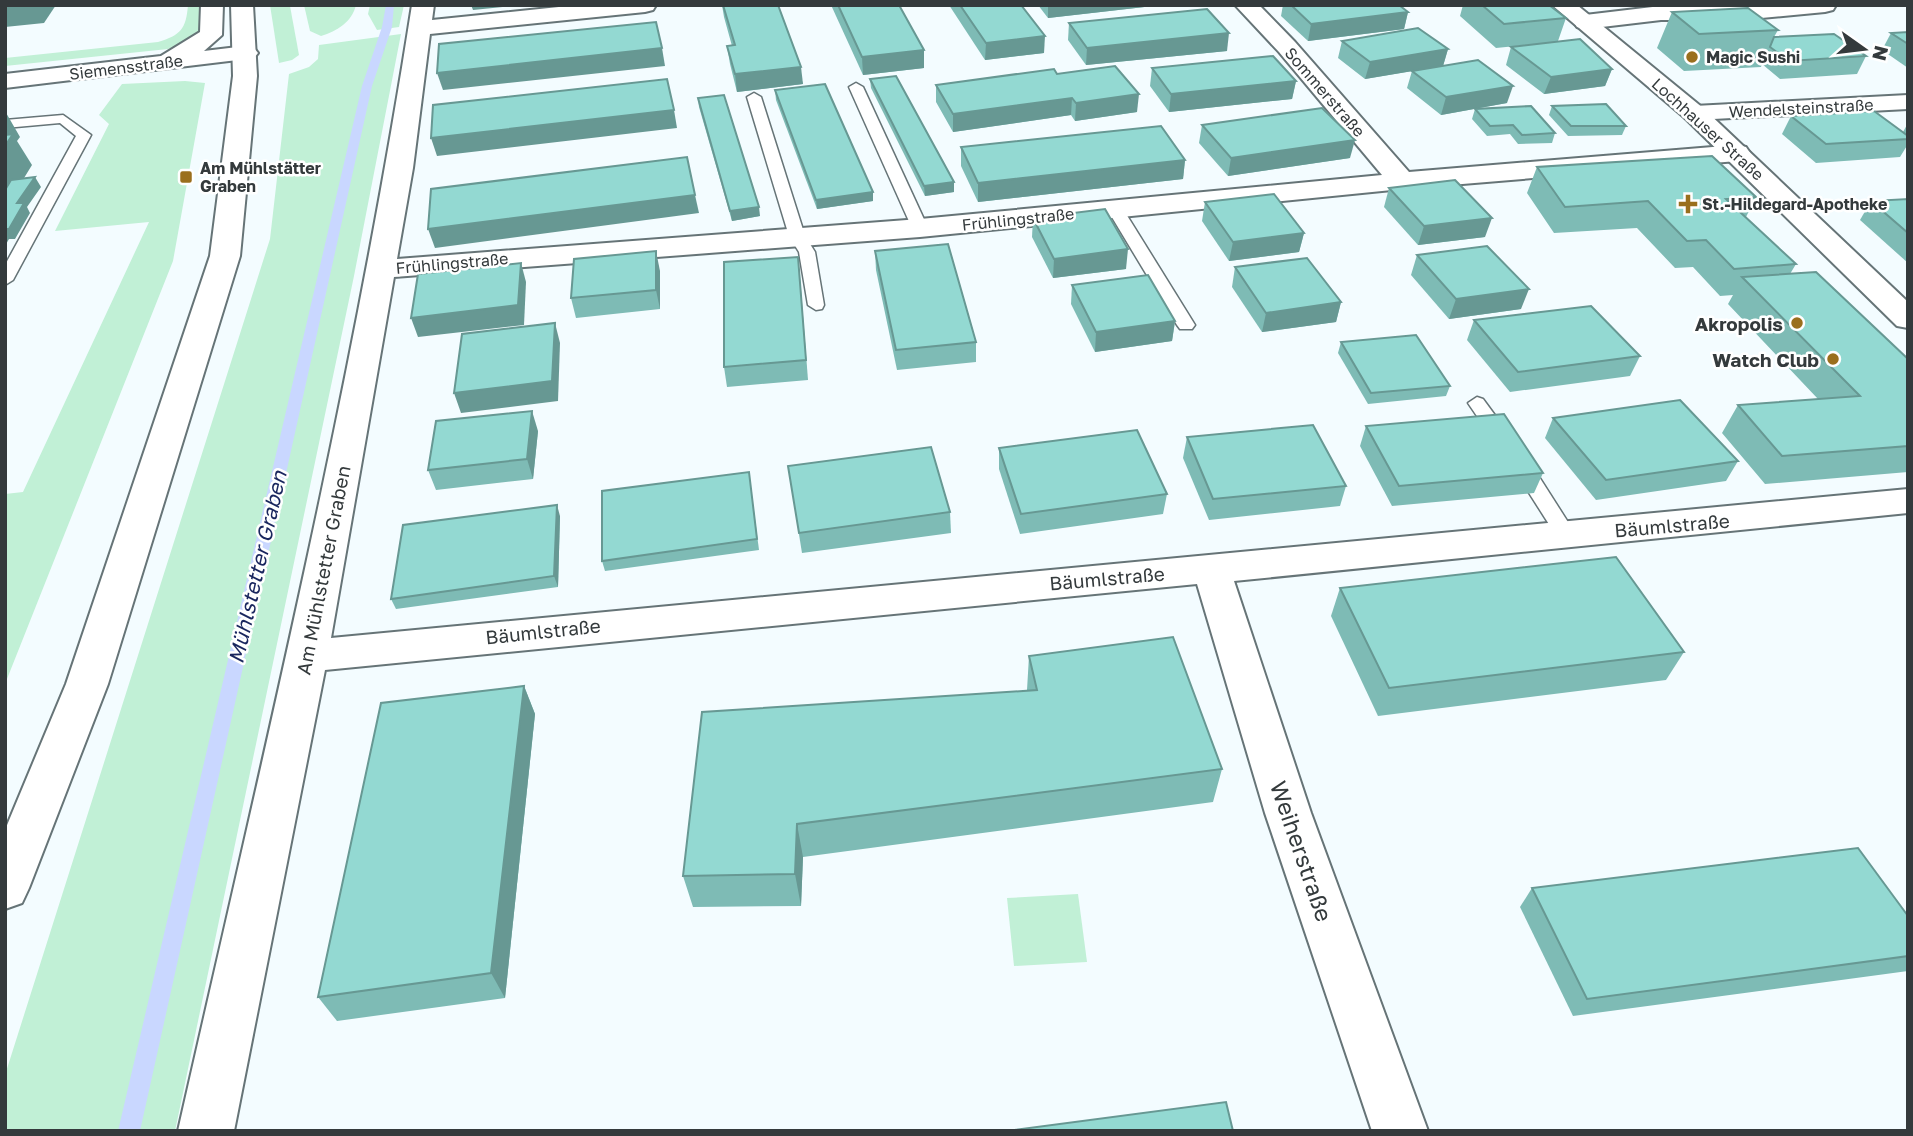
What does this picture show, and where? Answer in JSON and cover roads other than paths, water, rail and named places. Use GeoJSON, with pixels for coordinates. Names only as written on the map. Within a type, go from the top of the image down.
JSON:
{"type":"FeatureCollection","features":[{"type":"Feature","properties":{"kind":"street"},"geometry":{"type":"LineString","coordinates":[[129,66],[170,58],[193,48],[211,35],[212,5]]}},
{"type":"Feature","properties":{"kind":"street"},"geometry":{"type":"LineString","coordinates":[[5,888],[87,684],[225,256],[246,53],[242,5]]}},
{"type":"Feature","properties":{"kind":"street"},"geometry":{"type":"LineString","coordinates":[[421,17],[645,5]]}},
{"type":"Feature","properties":{"kind":"street","name":"Sommerstraße"},"geometry":{"type":"LineString","coordinates":[[1245,5],[1287,47],[1402,181]]}},
{"type":"Feature","properties":{"kind":"street","name":"Lochhauser Straße"},"geometry":{"type":"LineString","coordinates":[[1563,5],[1694,113],[1908,319]]}},
{"type":"Feature","properties":{"kind":"street"},"geometry":{"type":"LineString","coordinates":[[1585,22],[1661,13],[1740,13],[1825,5]]}},
{"type":"Feature","properties":{"kind":"street","name":"Am Mühlstetter Graben"},"geometry":{"type":"LineString","coordinates":[[205,1131],[307,656],[382,269],[421,17]]}},
{"type":"Feature","properties":{"kind":"street","name":"Siemensstraße"},"geometry":{"type":"LineString","coordinates":[[5,81],[246,53]]}},
{"type":"Feature","properties":{"kind":"street","name":"Wendelsteinstraße"},"geometry":{"type":"LineString","coordinates":[[1694,113],[1908,102]]}},
{"type":"Feature","properties":{"kind":"street","name":"Frühlingstraße"},"geometry":{"type":"LineString","coordinates":[[382,269],[920,228],[1402,181],[1737,153]]}},
{"type":"Feature","properties":{"kind":"street","name":"Bäumlstraße"},"geometry":{"type":"LineString","coordinates":[[307,656],[635,622],[1908,501]]}},
{"type":"Feature","properties":{"kind":"street","name":"Weiherstraße"},"geometry":{"type":"LineString","coordinates":[[1211,568],[1288,813],[1400,1131]]}},
{"type":"Feature","properties":{"kind":"lane"},"geometry":{"type":"LineString","coordinates":[[856,87],[920,228]]}},
{"type":"Feature","properties":{"kind":"lane"},"geometry":{"type":"LineString","coordinates":[[754,97],[797,236],[807,252],[816,305]]}},
{"type":"Feature","properties":{"kind":"lane"},"geometry":{"type":"LineString","coordinates":[[5,124],[62,119],[84,135],[5,280]]}},
{"type":"Feature","properties":{"kind":"lane"},"geometry":{"type":"LineString","coordinates":[[1115,209],[1186,325]]}},
{"type":"Feature","properties":{"kind":"lane"},"geometry":{"type":"LineString","coordinates":[[1477,403],[1537,488],[1566,535]]}},
{"type":"Feature","properties":{"kind":"waterway","name":"Mühlstetter Graben"},"geometry":{"type":"LineString","coordinates":[[129,1131],[367,86],[387,27],[390,5]]}},
{"type":"Feature","properties":{"kind":"place","name":"Magic Sushi"},"geometry":{"type":"Point","coordinates":[1692,57]}},
{"type":"Feature","properties":{"kind":"place","name":"Am Mühlstätter Graben"},"geometry":{"type":"Point","coordinates":[186,177]}},
{"type":"Feature","properties":{"kind":"place","name":"St.-Hildegard-Apotheke"},"geometry":{"type":"Point","coordinates":[1688,204]}},
{"type":"Feature","properties":{"kind":"place","name":"Akropolis"},"geometry":{"type":"Point","coordinates":[1797,323]}},
{"type":"Feature","properties":{"kind":"place","name":"Watch Club"},"geometry":{"type":"Point","coordinates":[1833,359]}}]}
